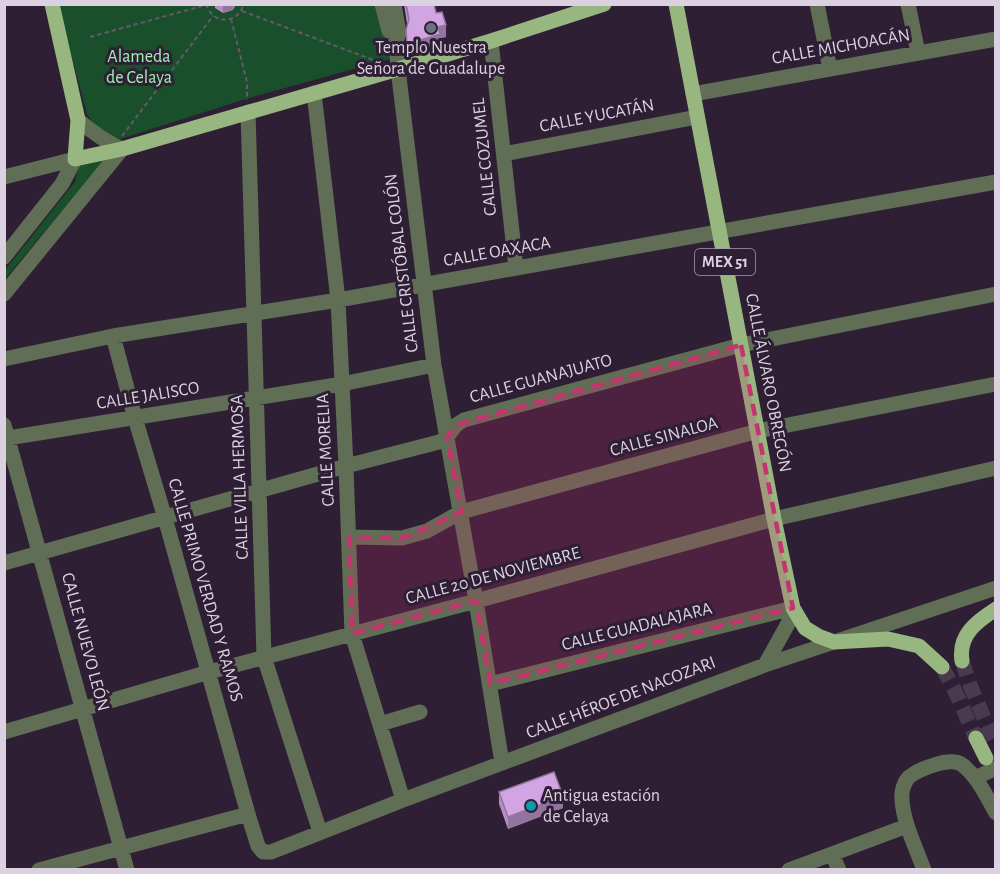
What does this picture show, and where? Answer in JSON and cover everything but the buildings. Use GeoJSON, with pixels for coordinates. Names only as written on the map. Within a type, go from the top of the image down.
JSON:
{"type":"FeatureCollection","features":[{"type":"Feature","properties":{"kind":"main road"},"geometry":{"type":"LineString","coordinates":[[52,4],[78,120],[75,159],[398,69],[603,4]]}},
{"type":"Feature","properties":{"kind":"main road","name":"CALLE ÁLVARO OBREGÓN"},"geometry":{"type":"LineString","coordinates":[[676,4],[774,519],[794,609],[805,628],[834,642]]}},
{"type":"Feature","properties":{"kind":"main road"},"geometry":{"type":"LineString","coordinates":[[962,661],[964,639],[976,623],[996,609]]}},
{"type":"Feature","properties":{"kind":"main road"},"geometry":{"type":"LineString","coordinates":[[834,642],[888,639],[919,646],[942,667]]}},
{"type":"Feature","properties":{"kind":"main road"},"geometry":{"type":"LineString","coordinates":[[976,738],[991,763]]}},
{"type":"Feature","properties":{"kind":"street"},"geometry":{"type":"LineString","coordinates":[[382,4],[390,34],[396,41]]}},
{"type":"Feature","properties":{"kind":"street","name":"CALLE CRISTÓBAL COLÓN"},"geometry":{"type":"LineString","coordinates":[[394,4],[399,33],[396,41],[398,69],[435,365],[502,763]]}},
{"type":"Feature","properties":{"kind":"street"},"geometry":{"type":"LineString","coordinates":[[817,4],[830,69]]}},
{"type":"Feature","properties":{"kind":"street"},"geometry":{"type":"LineString","coordinates":[[908,4],[918,53]]}},
{"type":"Feature","properties":{"kind":"street","name":"CALLE MICHOACÁN"},"geometry":{"type":"LineString","coordinates":[[693,94],[996,39]]}},
{"type":"Feature","properties":{"kind":"street","name":"CALLE COZUMEL"},"geometry":{"type":"LineString","coordinates":[[491,41],[516,268]]}},
{"type":"Feature","properties":{"kind":"street","name":"CALLE MORELIA"},"geometry":{"type":"LineString","coordinates":[[314,93],[338,300],[352,634],[403,800]]}},
{"type":"Feature","properties":{"kind":"street","name":"CALLE VILLA HERMOSA"},"geometry":{"type":"LineString","coordinates":[[248,112],[264,657],[320,832]]}},
{"type":"Feature","properties":{"kind":"street","name":"CALLE YUCATÁN"},"geometry":{"type":"LineString","coordinates":[[504,154],[698,117]]}},
{"type":"Feature","properties":{"kind":"street"},"geometry":{"type":"LineString","coordinates":[[4,294],[116,146],[90,131],[78,120]]}},
{"type":"Feature","properties":{"kind":"street"},"geometry":{"type":"LineString","coordinates":[[4,177],[75,159]]}},
{"type":"Feature","properties":{"kind":"street"},"geometry":{"type":"LineString","coordinates":[[4,257],[62,184],[75,159]]}},
{"type":"Feature","properties":{"kind":"street","name":"CALLE OAXACA"},"geometry":{"type":"LineString","coordinates":[[4,359],[113,336],[338,300],[996,182]]}},
{"type":"Feature","properties":{"kind":"street","name":"CALLE GUANAJUATO"},"geometry":{"type":"LineString","coordinates":[[4,563],[346,466],[439,442],[447,437],[456,425],[465,420],[741,345],[996,294]]}},
{"type":"Feature","properties":{"kind":"street","name":"CALLE PRIMO VERDAD Y RAMOS"},"geometry":{"type":"LineString","coordinates":[[113,336],[248,814],[258,846],[263,852]]}},
{"type":"Feature","properties":{"kind":"street","name":"CALLE JALISCO"},"geometry":{"type":"LineString","coordinates":[[6,431],[135,418],[342,384],[435,365]]}},
{"type":"Feature","properties":{"kind":"street","name":"CALLE SINALOA"},"geometry":{"type":"LineString","coordinates":[[349,537],[402,538],[427,531],[460,512],[758,431],[996,384]]}},
{"type":"Feature","properties":{"kind":"street","name":"CALLE NUEVO LEÓN"},"geometry":{"type":"LineString","coordinates":[[6,431],[127,870]]}},
{"type":"Feature","properties":{"kind":"street","name":"CALLE 20 DE NOVIEMBRE"},"geometry":{"type":"LineString","coordinates":[[4,732],[209,672],[774,519],[996,468]]}},
{"type":"Feature","properties":{"kind":"street","name":"CALLE HÉROE DE NACOZARI"},"geometry":{"type":"LineString","coordinates":[[263,852],[271,852],[403,800],[765,665],[996,588]]}},
{"type":"Feature","properties":{"kind":"street"},"geometry":{"type":"LineString","coordinates":[[765,665],[794,609]]}},
{"type":"Feature","properties":{"kind":"street","name":"CALLE GUADALAJARA"},"geometry":{"type":"LineString","coordinates":[[490,684],[794,609]]}},
{"type":"Feature","properties":{"kind":"street"},"geometry":{"type":"LineString","coordinates":[[380,724],[420,712]]}},
{"type":"Feature","properties":{"kind":"street"},"geometry":{"type":"LineString","coordinates":[[924,870],[907,826],[902,798],[903,788],[908,778],[930,766],[947,761],[957,762],[968,769],[975,778],[996,813]]}},
{"type":"Feature","properties":{"kind":"street"},"geometry":{"type":"LineString","coordinates":[[975,778],[991,763]]}},
{"type":"Feature","properties":{"kind":"street"},"geometry":{"type":"LineString","coordinates":[[39,870],[248,814]]}},
{"type":"Feature","properties":{"kind":"street"},"geometry":{"type":"LineString","coordinates":[[789,870],[907,826]]}},
{"type":"Feature","properties":{"kind":"street"},"geometry":{"type":"LineString","coordinates":[[832,854],[839,870]]}},
{"type":"Feature","properties":{"kind":"path"},"geometry":{"type":"LineString","coordinates":[[90,37],[206,5],[213,16],[222,20],[231,19],[242,11],[244,4]]}},
{"type":"Feature","properties":{"kind":"path"},"geometry":{"type":"LineString","coordinates":[[242,11],[376,61]]}},
{"type":"Feature","properties":{"kind":"path"},"geometry":{"type":"LineString","coordinates":[[116,146],[213,16]]}},
{"type":"Feature","properties":{"kind":"path"},"geometry":{"type":"LineString","coordinates":[[231,19],[247,82],[248,112]]}},
{"type":"Feature","properties":{"kind":"highlighted area"},"geometry":{"type":"Polygon","coordinates":[[[741,345],[793,608],[490,684],[476,601],[352,634],[349,537],[402,538],[461,512],[447,437],[456,425],[741,345]]]}},
{"type":"Feature","properties":{"kind":"green space","name":"Alameda de Celaya"},"geometry":{"type":"Polygon","coordinates":[[[58,5],[377,5],[390,59],[252,97],[120,139],[99,132],[87,114],[58,5]]]}},
{"type":"Feature","properties":{"kind":"green space"},"geometry":{"type":"Polygon","coordinates":[[[106,158],[5,279],[5,270],[75,182],[78,167],[85,162],[106,158]]]}},
{"type":"Feature","properties":{"kind":"tunnel"},"geometry":{"type":"LineString","coordinates":[[962,661],[996,746]]}},
{"type":"Feature","properties":{"kind":"tunnel"},"geometry":{"type":"LineString","coordinates":[[942,667],[976,738]]}},
{"type":"Feature","properties":{"kind":"place","name":"Templo Nuestra Señora de Guadalupe"},"geometry":{"type":"Point","coordinates":[431,28]}},
{"type":"Feature","properties":{"kind":"place","name":"Antigua estación de Celaya"},"geometry":{"type":"Point","coordinates":[531,806]}}]}
